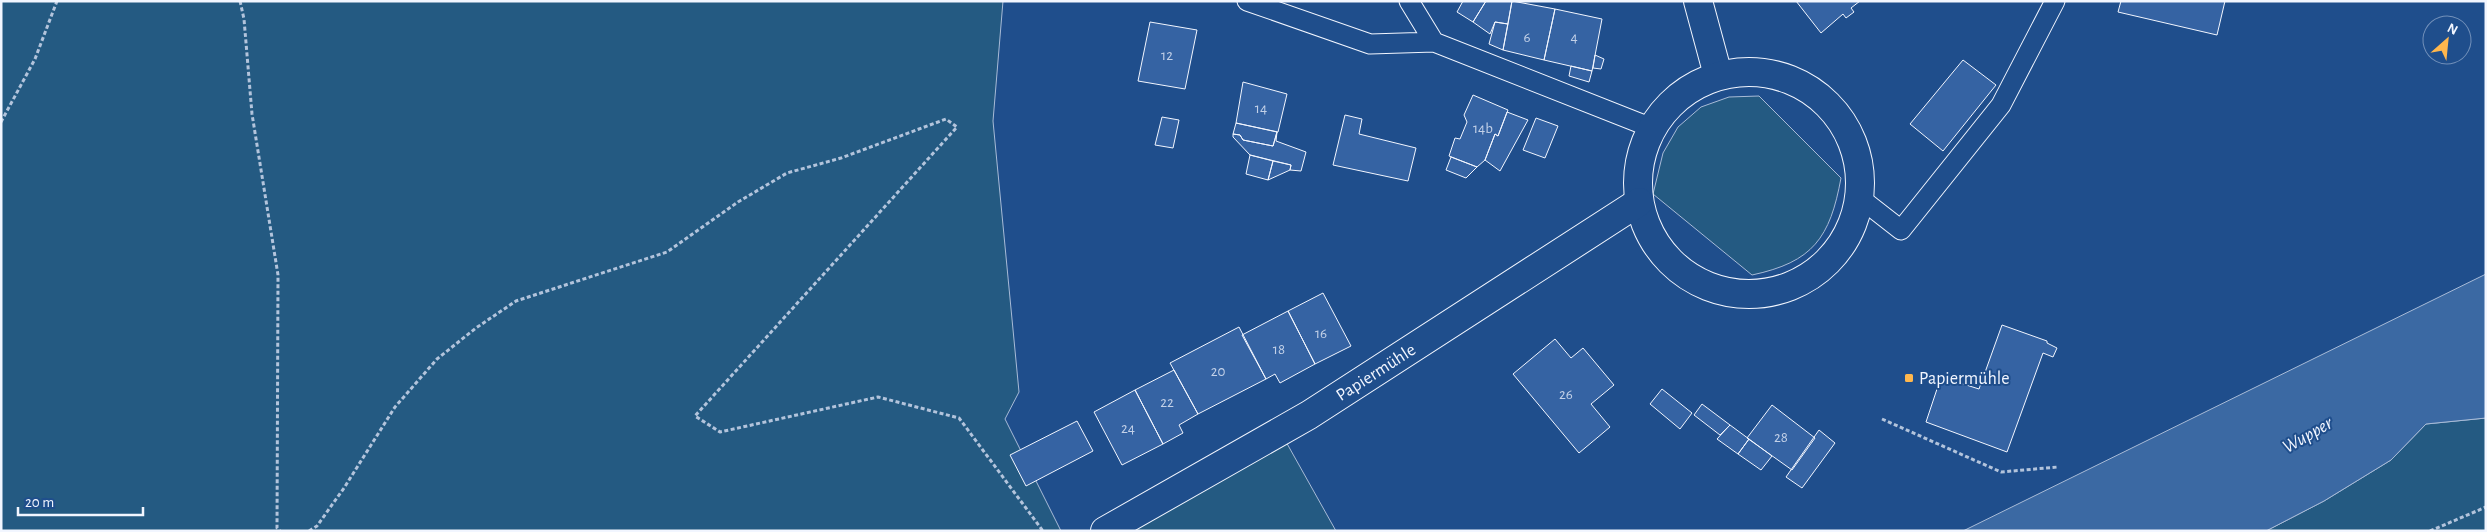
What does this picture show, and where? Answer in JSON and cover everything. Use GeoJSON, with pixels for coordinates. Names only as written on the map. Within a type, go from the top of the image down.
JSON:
{"type":"FeatureCollection","features":[{"type":"Feature","properties":{"kind":"street"},"geometry":{"type":"LineString","coordinates":[[1698,1],[1718,76]]}},
{"type":"Feature","properties":{"kind":"street"},"geometry":{"type":"LineString","coordinates":[[1754,71],[1791,80],[1822,99],[1846,126],[1859,161],[1860,198],[1849,233],[1828,262],[1799,283],[1766,293],[1731,293],[1699,282],[1671,262],[1651,235],[1639,202],[1639,164],[1652,128],[1669,105],[1692,87],[1718,76],[1754,71]]}},
{"type":"Feature","properties":{"kind":"street","name":"Papiermühle"},"geometry":{"type":"LineString","coordinates":[[1105,531],[1309,415],[1639,202]]}},
{"type":"Feature","properties":{"kind":"lane"},"geometry":{"type":"LineString","coordinates":[[1247,1],[1370,44],[1434,42],[1652,128]]}},
{"type":"Feature","properties":{"kind":"lane"},"geometry":{"type":"LineString","coordinates":[[1409,1],[1434,42]]}},
{"type":"Feature","properties":{"kind":"lane"},"geometry":{"type":"LineString","coordinates":[[1860,198],[1901,230],[2000,105],[2055,1]]}},
{"type":"Feature","properties":{"kind":"path"},"geometry":{"type":"LineString","coordinates":[[1,122],[35,59],[57,1]]}},
{"type":"Feature","properties":{"kind":"path"},"geometry":{"type":"LineString","coordinates":[[240,1],[253,122],[278,275],[279,410],[276,453],[277,528],[280,531]]}},
{"type":"Feature","properties":{"kind":"path"},"geometry":{"type":"LineString","coordinates":[[309,531],[316,526],[344,488],[395,407],[431,366],[476,328],[516,300],[667,252],[738,202],[787,173],[841,158],[946,119],[958,127],[695,416],[720,432],[878,397],[959,418],[1043,531]]}},
{"type":"Feature","properties":{"kind":"path"},"geometry":{"type":"LineString","coordinates":[[1882,419],[2001,472],[2058,467]]}},
{"type":"Feature","properties":{"kind":"path"},"geometry":{"type":"LineString","coordinates":[[2430,531],[2486,507]]}},
{"type":"Feature","properties":{"kind":"shaded area"},"geometry":{"type":"Polygon","coordinates":[[[1,1],[1003,1],[993,121],[1019,392],[1005,419],[1061,531],[1,531],[1,1]]]}},
{"type":"Feature","properties":{"kind":"shaded area"},"geometry":{"type":"Polygon","coordinates":[[[1759,96],[1841,178],[1831,217],[1824,232],[1815,244],[1790,263],[1773,270],[1752,275],[1653,194],[1663,153],[1678,127],[1701,107],[1729,97],[1759,96]]]}},
{"type":"Feature","properties":{"kind":"shaded area"},"geometry":{"type":"Polygon","coordinates":[[[2486,418],[2486,531],[2266,531],[2324,501],[2391,460],[2426,424],[2486,418]]]}},
{"type":"Feature","properties":{"kind":"shaded area"},"geometry":{"type":"Polygon","coordinates":[[[1285,440],[1336,531],[1130,531],[1285,440]]]}},
{"type":"Feature","properties":{"kind":"water","name":"Wupper"},"geometry":{"type":"Polygon","coordinates":[[[2486,274],[2486,418],[2426,424],[2391,460],[2324,501],[2266,531],[1963,531],[2486,274]]]}},
{"type":"Feature","properties":{"kind":"building"},"geometry":{"type":"Polygon","coordinates":[[[1463,1],[1486,1],[1473,22],[1457,12],[1463,1]]]}},
{"type":"Feature","properties":{"kind":"building"},"geometry":{"type":"Polygon","coordinates":[[[1486,1],[1512,1],[1508,24],[1495,22],[1490,34],[1473,22],[1486,1]]]}},
{"type":"Feature","properties":{"kind":"building"},"geometry":{"type":"Polygon","coordinates":[[[1512,1],[1555,9],[1544,60],[1503,50],[1512,1]]]}},
{"type":"Feature","properties":{"kind":"building"},"geometry":{"type":"Polygon","coordinates":[[[1796,1],[1860,1],[1851,8],[1854,12],[1846,18],[1843,14],[1821,33],[1796,1]]]}},
{"type":"Feature","properties":{"kind":"building"},"geometry":{"type":"Polygon","coordinates":[[[2121,1],[2225,1],[2217,35],[2118,12],[2121,1]]]}},
{"type":"Feature","properties":{"kind":"building"},"geometry":{"type":"Polygon","coordinates":[[[1555,9],[1602,19],[1592,71],[1544,60],[1555,9]]]}},
{"type":"Feature","properties":{"kind":"building"},"geometry":{"type":"Polygon","coordinates":[[[1150,22],[1197,30],[1185,89],[1138,81],[1150,22]]]}},
{"type":"Feature","properties":{"kind":"building"},"geometry":{"type":"Polygon","coordinates":[[[1495,22],[1508,24],[1503,50],[1489,44],[1495,22]]]}},
{"type":"Feature","properties":{"kind":"building"},"geometry":{"type":"Polygon","coordinates":[[[1595,55],[1604,59],[1601,69],[1593,68],[1595,55]]]}},
{"type":"Feature","properties":{"kind":"building"},"geometry":{"type":"Polygon","coordinates":[[[1963,60],[1996,85],[1943,151],[1910,124],[1963,60]]]}},
{"type":"Feature","properties":{"kind":"building"},"geometry":{"type":"Polygon","coordinates":[[[1571,66],[1592,71],[1589,82],[1569,76],[1571,66]]]}},
{"type":"Feature","properties":{"kind":"building"},"geometry":{"type":"Polygon","coordinates":[[[1243,82],[1287,94],[1278,132],[1236,123],[1243,82]]]}},
{"type":"Feature","properties":{"kind":"building"},"geometry":{"type":"Polygon","coordinates":[[[1473,95],[1508,110],[1498,136],[1495,134],[1485,160],[1477,167],[1449,156],[1455,138],[1460,139],[1467,122],[1464,115],[1473,95]]]}},
{"type":"Feature","properties":{"kind":"building"},"geometry":{"type":"Polygon","coordinates":[[[1507,112],[1528,120],[1500,171],[1485,160],[1495,134],[1498,136],[1507,112]]]}},
{"type":"Feature","properties":{"kind":"building"},"geometry":{"type":"Polygon","coordinates":[[[1345,115],[1362,119],[1359,134],[1416,148],[1408,181],[1333,165],[1345,115]]]}},
{"type":"Feature","properties":{"kind":"building"},"geometry":{"type":"Polygon","coordinates":[[[1162,117],[1179,120],[1173,148],[1155,145],[1162,117]]]}},
{"type":"Feature","properties":{"kind":"building"},"geometry":{"type":"Polygon","coordinates":[[[1536,118],[1558,126],[1545,158],[1523,150],[1536,118]]]}},
{"type":"Feature","properties":{"kind":"building"},"geometry":{"type":"Polygon","coordinates":[[[1236,123],[1277,132],[1273,146],[1243,140],[1240,135],[1233,134],[1236,123]]]}},
{"type":"Feature","properties":{"kind":"building"},"geometry":{"type":"Polygon","coordinates":[[[1277,132],[1276,141],[1306,152],[1301,171],[1290,170],[1291,165],[1250,155],[1233,137],[1233,134],[1240,135],[1243,140],[1273,146],[1277,132]]]}},
{"type":"Feature","properties":{"kind":"building"},"geometry":{"type":"Polygon","coordinates":[[[1250,155],[1273,161],[1268,180],[1246,174],[1250,155]]]}},
{"type":"Feature","properties":{"kind":"building"},"geometry":{"type":"Polygon","coordinates":[[[1451,157],[1477,167],[1466,178],[1446,170],[1451,157]]]}},
{"type":"Feature","properties":{"kind":"building"},"geometry":{"type":"Polygon","coordinates":[[[1273,161],[1291,165],[1290,170],[1268,180],[1273,161]]]}},
{"type":"Feature","properties":{"kind":"building"},"geometry":{"type":"Polygon","coordinates":[[[1323,293],[1351,346],[1315,364],[1288,311],[1323,293]]]}},
{"type":"Feature","properties":{"kind":"building"},"geometry":{"type":"Polygon","coordinates":[[[1288,311],[1315,364],[1280,383],[1275,374],[1266,379],[1242,335],[1288,311]]]}},
{"type":"Feature","properties":{"kind":"building"},"geometry":{"type":"Polygon","coordinates":[[[2002,325],[2047,341],[2047,343],[2057,348],[2053,357],[2043,353],[2007,452],[1926,422],[1941,377],[1979,389],[2002,325]]]}},
{"type":"Feature","properties":{"kind":"building"},"geometry":{"type":"Polygon","coordinates":[[[1239,327],[1266,379],[1198,414],[1170,363],[1239,327]]]}},
{"type":"Feature","properties":{"kind":"building"},"geometry":{"type":"Polygon","coordinates":[[[1555,339],[1571,358],[1583,348],[1614,385],[1591,404],[1610,427],[1579,453],[1513,374],[1555,339]]]}},
{"type":"Feature","properties":{"kind":"building"},"geometry":{"type":"Polygon","coordinates":[[[1174,370],[1198,414],[1179,425],[1183,433],[1163,444],[1135,390],[1174,370]]]}},
{"type":"Feature","properties":{"kind":"building"},"geometry":{"type":"Polygon","coordinates":[[[1662,389],[1692,413],[1680,429],[1650,404],[1662,389]]]}},
{"type":"Feature","properties":{"kind":"building"},"geometry":{"type":"Polygon","coordinates":[[[1135,390],[1163,444],[1122,465],[1094,412],[1135,390]]]}},
{"type":"Feature","properties":{"kind":"building"},"geometry":{"type":"Polygon","coordinates":[[[1702,404],[1730,425],[1720,435],[1694,415],[1702,404]]]}},
{"type":"Feature","properties":{"kind":"building"},"geometry":{"type":"Polygon","coordinates":[[[1772,405],[1815,438],[1792,470],[1747,438],[1772,405]]]}},
{"type":"Feature","properties":{"kind":"building"},"geometry":{"type":"Polygon","coordinates":[[[1077,421],[1093,451],[1026,486],[1010,455],[1077,421]]]}},
{"type":"Feature","properties":{"kind":"building"},"geometry":{"type":"Polygon","coordinates":[[[1730,425],[1749,439],[1738,454],[1717,439],[1730,425]]]}},
{"type":"Feature","properties":{"kind":"building"},"geometry":{"type":"Polygon","coordinates":[[[1819,430],[1835,443],[1802,488],[1786,477],[1819,430]]]}},
{"type":"Feature","properties":{"kind":"building"},"geometry":{"type":"Polygon","coordinates":[[[1749,439],[1772,456],[1761,470],[1738,454],[1749,439]]]}},
{"type":"Feature","properties":{"kind":"place","name":"Papiermühle"},"geometry":{"type":"Point","coordinates":[1909,378]}}]}
